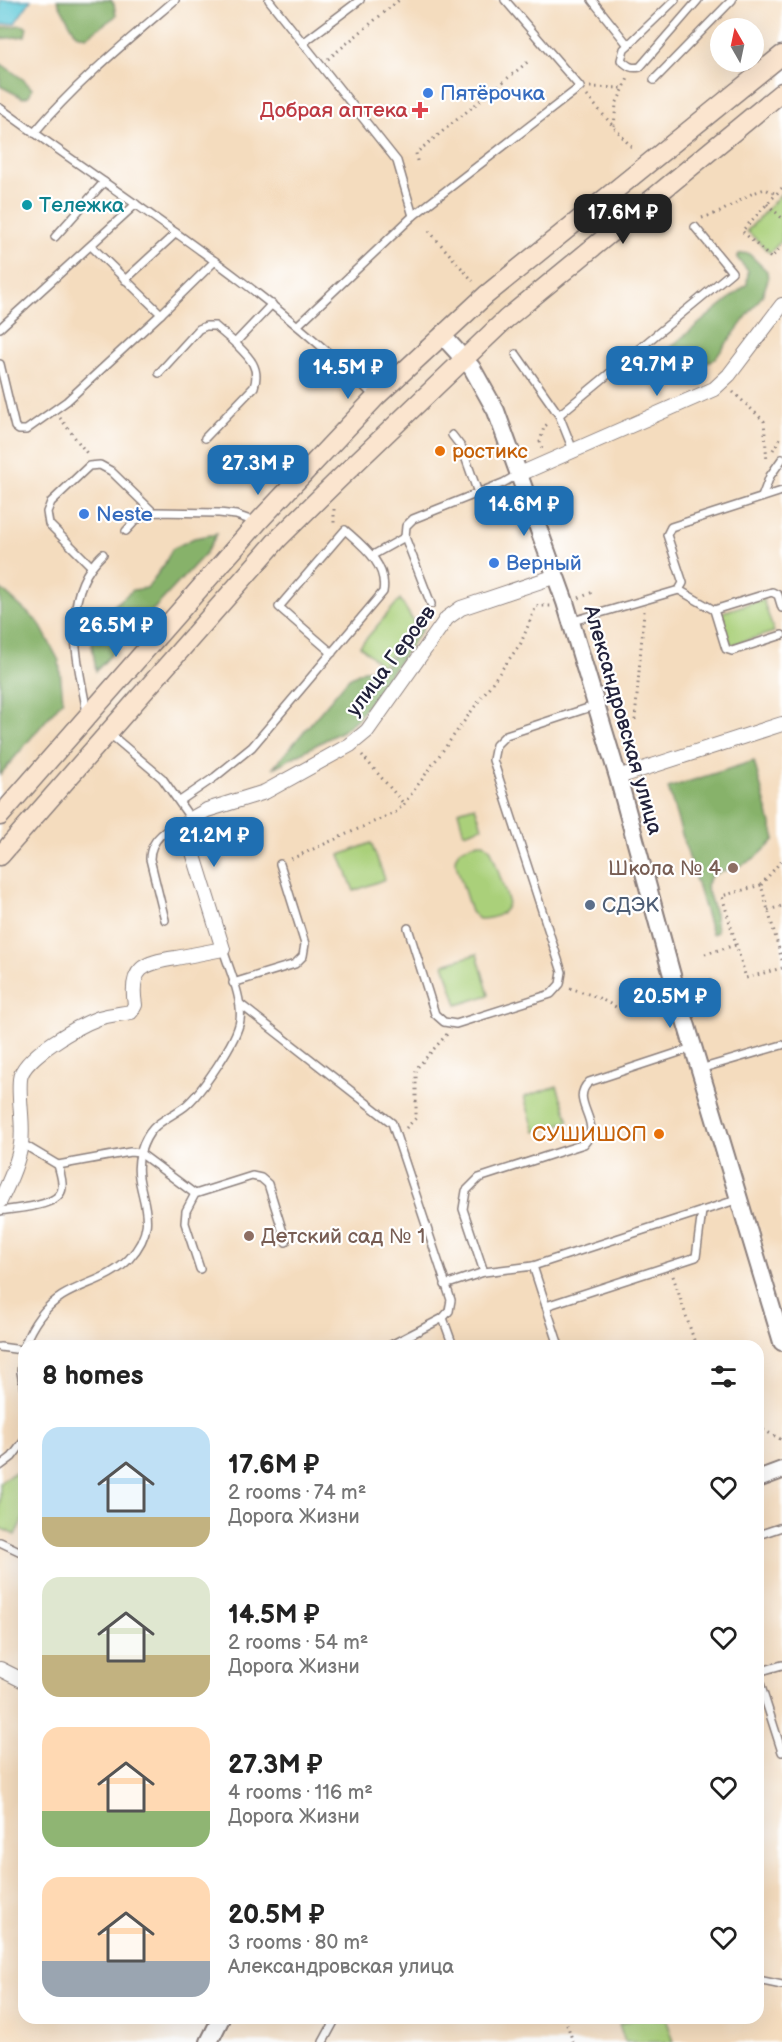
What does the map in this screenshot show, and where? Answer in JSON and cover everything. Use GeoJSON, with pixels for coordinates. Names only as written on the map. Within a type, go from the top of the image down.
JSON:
{"type":"FeatureCollection","features":[{"type":"Feature","properties":{"kind":"main road"},"geometry":{"type":"LineString","coordinates":[[0,816],[258,522],[376,397],[486,295],[782,55]]}},
{"type":"Feature","properties":{"kind":"main road"},"geometry":{"type":"LineString","coordinates":[[0,856],[278,539],[506,319],[782,92]]}},
{"type":"Feature","properties":{"kind":"street"},"geometry":{"type":"LineString","coordinates":[[520,474],[714,389],[722,383],[782,305]]}},
{"type":"Feature","properties":{"kind":"street","name":"Александровская улица"},"geometry":{"type":"LineString","coordinates":[[442,335],[472,368],[496,411],[556,576],[597,705],[693,1048],[782,1342]]}},
{"type":"Feature","properties":{"kind":"street","name":"улица Героев"},"geometry":{"type":"LineString","coordinates":[[191,819],[207,810],[265,792],[350,745],[367,730],[447,618],[461,608],[556,576]]}},
{"type":"Feature","properties":{"kind":"street"},"geometry":{"type":"LineString","coordinates":[[618,777],[782,724]]}},
{"type":"Feature","properties":{"kind":"street"},"geometry":{"type":"LineString","coordinates":[[0,1201],[17,1161],[21,1143],[20,1077],[27,1065],[74,1029],[101,1017],[131,1012],[135,1005],[133,990],[135,978],[142,968],[152,962],[223,949],[187,833],[191,819]]}},
{"type":"Feature","properties":{"kind":"street"},"geometry":{"type":"LineString","coordinates":[[764,1477],[782,1470]]}},
{"type":"Feature","properties":{"kind":"street"},"geometry":{"type":"LineString","coordinates":[[0,1669],[18,1678]]}},
{"type":"Feature","properties":{"kind":"street"},"geometry":{"type":"LineString","coordinates":[[209,2042],[218,2024]]}},
{"type":"Feature","properties":{"kind":"lane"},"geometry":{"type":"LineString","coordinates":[[34,133],[53,110],[107,58],[175,0]]}},
{"type":"Feature","properties":{"kind":"lane"},"geometry":{"type":"LineString","coordinates":[[269,0],[397,161],[413,216]]}},
{"type":"Feature","properties":{"kind":"lane"},"geometry":{"type":"LineString","coordinates":[[303,43],[360,0]]}},
{"type":"Feature","properties":{"kind":"lane"},"geometry":{"type":"LineString","coordinates":[[298,325],[413,216],[580,87],[505,0]]}},
{"type":"Feature","properties":{"kind":"lane"},"geometry":{"type":"LineString","coordinates":[[592,0],[628,45]]}},
{"type":"Feature","properties":{"kind":"lane"},"geometry":{"type":"LineString","coordinates":[[675,0],[624,49],[621,60],[633,68],[640,67],[698,0]]}},
{"type":"Feature","properties":{"kind":"lane"},"geometry":{"type":"LineString","coordinates":[[654,80],[732,0]]}},
{"type":"Feature","properties":{"kind":"lane"},"geometry":{"type":"LineString","coordinates":[[0,108],[272,304],[345,366],[376,397]]}},
{"type":"Feature","properties":{"kind":"lane"},"geometry":{"type":"LineString","coordinates":[[55,237],[104,182]]}},
{"type":"Feature","properties":{"kind":"lane"},"geometry":{"type":"LineString","coordinates":[[0,328],[136,204]]}},
{"type":"Feature","properties":{"kind":"lane"},"geometry":{"type":"LineString","coordinates":[[559,416],[732,272],[697,223]]}},
{"type":"Feature","properties":{"kind":"lane"},"geometry":{"type":"LineString","coordinates":[[125,280],[176,233]]}},
{"type":"Feature","properties":{"kind":"lane"},"geometry":{"type":"LineString","coordinates":[[91,246],[161,314]]}},
{"type":"Feature","properties":{"kind":"lane"},"geometry":{"type":"LineString","coordinates":[[0,364],[15,426],[19,430],[26,430],[55,410],[161,314],[215,261]]}},
{"type":"Feature","properties":{"kind":"lane"},"geometry":{"type":"LineString","coordinates":[[235,343],[272,304]]}},
{"type":"Feature","properties":{"kind":"lane"},"geometry":{"type":"LineString","coordinates":[[159,373],[198,329],[206,326],[214,326],[250,358],[257,378],[254,387],[205,438]]}},
{"type":"Feature","properties":{"kind":"lane"},"geometry":{"type":"LineString","coordinates":[[516,354],[559,416],[573,450]]}},
{"type":"Feature","properties":{"kind":"lane"},"geometry":{"type":"LineString","coordinates":[[452,435],[462,448],[478,493]]}},
{"type":"Feature","properties":{"kind":"lane"},"geometry":{"type":"LineString","coordinates":[[762,497],[770,476],[782,459]]}},
{"type":"Feature","properties":{"kind":"lane"},"geometry":{"type":"LineString","coordinates":[[90,565],[49,524],[47,512],[51,502],[89,466],[95,464],[111,471],[153,512]]}},
{"type":"Feature","properties":{"kind":"lane"},"geometry":{"type":"LineString","coordinates":[[431,604],[405,537],[406,526],[413,519],[520,474]]}},
{"type":"Feature","properties":{"kind":"lane"},"geometry":{"type":"LineString","coordinates":[[679,590],[682,583],[668,535],[671,526],[782,491]]}},
{"type":"Feature","properties":{"kind":"lane"},"geometry":{"type":"LineString","coordinates":[[126,531],[136,520],[153,512],[219,513],[236,515],[258,522]]}},
{"type":"Feature","properties":{"kind":"lane"},"geometry":{"type":"LineString","coordinates":[[180,801],[252,747],[383,592],[385,584],[373,555],[345,530],[279,607],[332,652]]}},
{"type":"Feature","properties":{"kind":"lane"},"geometry":{"type":"LineString","coordinates":[[373,555],[405,537]]}},
{"type":"Feature","properties":{"kind":"lane"},"geometry":{"type":"LineString","coordinates":[[88,717],[74,630],[74,612],[79,590],[90,565],[103,554]]}},
{"type":"Feature","properties":{"kind":"lane"},"geometry":{"type":"LineString","coordinates":[[571,621],[679,590],[714,610],[726,649],[732,651],[782,635]]}},
{"type":"Feature","properties":{"kind":"lane"},"geometry":{"type":"LineString","coordinates":[[714,610],[771,592],[778,595],[782,608]]}},
{"type":"Feature","properties":{"kind":"lane"},"geometry":{"type":"LineString","coordinates":[[408,928],[435,1014],[444,1022],[456,1024],[550,994],[560,984],[562,972],[493,760],[496,746],[506,735],[597,705]]}},
{"type":"Feature","properties":{"kind":"lane"},"geometry":{"type":"LineString","coordinates":[[109,733],[162,778],[191,819],[176,824],[155,841],[150,850],[150,859],[165,920]]}},
{"type":"Feature","properties":{"kind":"lane"},"geometry":{"type":"LineString","coordinates":[[233,983],[295,964],[303,956],[305,944],[280,864]]}},
{"type":"Feature","properties":{"kind":"lane"},"geometry":{"type":"LineString","coordinates":[[26,1340],[40,1314],[62,1296],[114,1272],[130,1258],[140,1244],[146,1230],[147,1217],[139,1172],[140,1153],[146,1137],[157,1123],[185,1106],[205,1083],[235,1035],[240,1020],[240,1004],[223,949]]}},
{"type":"Feature","properties":{"kind":"lane"},"geometry":{"type":"LineString","coordinates":[[240,1004],[392,1123],[451,1300],[449,1311],[443,1318],[401,1340]]}},
{"type":"Feature","properties":{"kind":"lane"},"geometry":{"type":"LineString","coordinates":[[700,1069],[782,1045]]}},
{"type":"Feature","properties":{"kind":"lane"},"geometry":{"type":"LineString","coordinates":[[484,1272],[463,1209],[466,1191],[479,1178],[584,1144],[590,1137],[592,1128],[582,1097],[583,1088],[589,1082],[693,1048]]}},
{"type":"Feature","properties":{"kind":"lane"},"geometry":{"type":"LineString","coordinates":[[21,1143],[58,1165],[130,1152],[140,1153],[195,1194]]}},
{"type":"Feature","properties":{"kind":"lane"},"geometry":{"type":"LineString","coordinates":[[0,1211],[52,1202],[59,1196],[63,1187],[58,1165]]}},
{"type":"Feature","properties":{"kind":"lane"},"geometry":{"type":"LineString","coordinates":[[200,1269],[185,1223],[186,1211],[195,1194],[252,1176],[261,1178],[267,1184],[286,1242]]}},
{"type":"Feature","properties":{"kind":"lane"},"geometry":{"type":"LineString","coordinates":[[445,1285],[484,1272],[533,1266],[739,1198]]}},
{"type":"Feature","properties":{"kind":"lane"},"geometry":{"type":"LineString","coordinates":[[546,1306],[696,1257],[702,1210]]}},
{"type":"Feature","properties":{"kind":"lane"},"geometry":{"type":"LineString","coordinates":[[533,1266],[557,1340]]}},
{"type":"Feature","properties":{"kind":"lane"},"geometry":{"type":"LineString","coordinates":[[443,1318],[451,1340]]}},
{"type":"Feature","properties":{"kind":"lane"},"geometry":{"type":"LineString","coordinates":[[0,1347],[18,1347]]}},
{"type":"Feature","properties":{"kind":"lane"},"geometry":{"type":"LineString","coordinates":[[0,1466],[18,1449]]}},
{"type":"Feature","properties":{"kind":"lane"},"geometry":{"type":"LineString","coordinates":[[764,1533],[782,1527]]}},
{"type":"Feature","properties":{"kind":"lane"},"geometry":{"type":"LineString","coordinates":[[0,1542],[18,1551]]}},
{"type":"Feature","properties":{"kind":"lane"},"geometry":{"type":"LineString","coordinates":[[764,1672],[782,1665]]}},
{"type":"Feature","properties":{"kind":"lane"},"geometry":{"type":"LineString","coordinates":[[764,1694],[782,1752]]}},
{"type":"Feature","properties":{"kind":"lane"},"geometry":{"type":"LineString","coordinates":[[764,1981],[782,1985]]}},
{"type":"Feature","properties":{"kind":"lane"},"geometry":{"type":"LineString","coordinates":[[323,2042],[333,2024]]}},
{"type":"Feature","properties":{"kind":"path"},"geometry":{"type":"LineString","coordinates":[[335,67],[328,58],[399,0]]}},
{"type":"Feature","properties":{"kind":"path"},"geometry":{"type":"LineString","coordinates":[[417,160],[416,153],[530,60]]}},
{"type":"Feature","properties":{"kind":"path"},"geometry":{"type":"LineString","coordinates":[[614,127],[616,104],[633,68]]}},
{"type":"Feature","properties":{"kind":"path"},"geometry":{"type":"LineString","coordinates":[[580,87],[624,88]]}},
{"type":"Feature","properties":{"kind":"path"},"geometry":{"type":"LineString","coordinates":[[580,87],[633,149]]}},
{"type":"Feature","properties":{"kind":"path"},"geometry":{"type":"LineString","coordinates":[[782,188],[742,231],[771,258],[782,246]]}},
{"type":"Feature","properties":{"kind":"path"},"geometry":{"type":"LineString","coordinates":[[697,223],[704,216],[720,212],[753,193],[765,189],[776,194]]}},
{"type":"Feature","properties":{"kind":"path"},"geometry":{"type":"LineString","coordinates":[[767,204],[782,218]]}},
{"type":"Feature","properties":{"kind":"path"},"geometry":{"type":"LineString","coordinates":[[429,231],[473,281]]}},
{"type":"Feature","properties":{"kind":"path"},"geometry":{"type":"LineString","coordinates":[[722,383],[764,421],[766,462]]}},
{"type":"Feature","properties":{"kind":"path"},"geometry":{"type":"LineString","coordinates":[[55,410],[95,464]]}},
{"type":"Feature","properties":{"kind":"path"},"geometry":{"type":"LineString","coordinates":[[545,455],[540,442],[544,427],[559,416]]}},
{"type":"Feature","properties":{"kind":"path"},"geometry":{"type":"LineString","coordinates":[[574,599],[593,592]]}},
{"type":"Feature","properties":{"kind":"path"},"geometry":{"type":"LineString","coordinates":[[634,720],[645,600]]}},
{"type":"Feature","properties":{"kind":"path"},"geometry":{"type":"LineString","coordinates":[[280,864],[396,812],[521,642],[536,606],[556,605]]}},
{"type":"Feature","properties":{"kind":"path"},"geometry":{"type":"LineString","coordinates":[[362,755],[404,804]]}},
{"type":"Feature","properties":{"kind":"path"},"geometry":{"type":"LineString","coordinates":[[782,860],[761,885],[722,896],[746,978],[782,968]]}},
{"type":"Feature","properties":{"kind":"path"},"geometry":{"type":"LineString","coordinates":[[761,885],[782,960]]}},
{"type":"Feature","properties":{"kind":"path"},"geometry":{"type":"LineString","coordinates":[[768,910],[782,906]]}},
{"type":"Feature","properties":{"kind":"path"},"geometry":{"type":"LineString","coordinates":[[705,954],[736,945]]}},
{"type":"Feature","properties":{"kind":"path"},"geometry":{"type":"LineString","coordinates":[[687,987],[712,980]]}},
{"type":"Feature","properties":{"kind":"path"},"geometry":{"type":"LineString","coordinates":[[560,984],[597,997],[616,1007],[664,994]]}},
{"type":"Feature","properties":{"kind":"path"},"geometry":{"type":"LineString","coordinates":[[397,1138],[416,1118],[416,1069],[456,1024]]}},
{"type":"Feature","properties":{"kind":"path"},"geometry":{"type":"LineString","coordinates":[[670,1266],[694,1340]]}},
{"type":"Feature","properties":{"kind":"path"},"geometry":{"type":"LineString","coordinates":[[764,1430],[782,1440]]}},
{"type":"Feature","properties":{"kind":"path"},"geometry":{"type":"LineString","coordinates":[[567,2024],[573,2042]]}},
{"type":"Feature","properties":{"kind":"green space"},"geometry":{"type":"Polygon","coordinates":[[[57,0],[111,0],[116,16],[86,37],[76,34],[57,0]]]}},
{"type":"Feature","properties":{"kind":"green space"},"geometry":{"type":"Polygon","coordinates":[[[21,25],[27,27],[25,36],[0,39],[0,28],[21,25]]]}},
{"type":"Feature","properties":{"kind":"green space"},"geometry":{"type":"Polygon","coordinates":[[[0,63],[24,80],[32,89],[29,96],[23,98],[0,86],[0,63]]]}},
{"type":"Feature","properties":{"kind":"green space"},"geometry":{"type":"Polygon","coordinates":[[[782,193],[782,240],[770,253],[747,231],[782,193]]]}},
{"type":"Feature","properties":{"kind":"green space"},"geometry":{"type":"Polygon","coordinates":[[[748,253],[767,271],[768,280],[762,296],[715,359],[661,383],[654,383],[650,371],[656,359],[747,284],[748,271],[737,258],[739,254],[748,253]]]}},
{"type":"Feature","properties":{"kind":"green space"},"geometry":{"type":"Polygon","coordinates":[[[217,534],[205,554],[96,671],[92,645],[94,622],[133,590],[147,588],[164,565],[172,549],[194,538],[217,534]]]}},
{"type":"Feature","properties":{"kind":"green space"},"geometry":{"type":"Polygon","coordinates":[[[0,588],[39,623],[59,661],[63,700],[0,775],[0,588]]]}},
{"type":"Feature","properties":{"kind":"green space"},"geometry":{"type":"Polygon","coordinates":[[[400,599],[415,624],[382,666],[360,646],[400,599]]]}},
{"type":"Feature","properties":{"kind":"green space"},"geometry":{"type":"Polygon","coordinates":[[[763,599],[774,632],[731,645],[720,613],[763,599]]]}},
{"type":"Feature","properties":{"kind":"green space"},"geometry":{"type":"Polygon","coordinates":[[[422,622],[424,624],[422,630],[358,718],[342,731],[273,768],[349,678],[364,670],[383,669],[416,626],[422,622]]]}},
{"type":"Feature","properties":{"kind":"green space"},"geometry":{"type":"Polygon","coordinates":[[[754,761],[775,839],[747,863],[712,875],[706,885],[715,914],[717,932],[712,934],[668,788],[754,761]]]}},
{"type":"Feature","properties":{"kind":"green space"},"geometry":{"type":"Polygon","coordinates":[[[475,806],[482,827],[464,833],[458,811],[475,806]]]}},
{"type":"Feature","properties":{"kind":"green space"},"geometry":{"type":"Polygon","coordinates":[[[371,843],[385,879],[354,891],[340,855],[371,843]]]}},
{"type":"Feature","properties":{"kind":"green space"},"geometry":{"type":"Polygon","coordinates":[[[484,843],[491,850],[508,900],[502,913],[494,917],[479,919],[471,912],[455,861],[460,850],[484,843]]]}},
{"type":"Feature","properties":{"kind":"green space"},"geometry":{"type":"Polygon","coordinates":[[[477,954],[489,995],[457,1005],[444,964],[477,954]]]}},
{"type":"Feature","properties":{"kind":"green space"},"geometry":{"type":"Polygon","coordinates":[[[557,1086],[569,1121],[535,1132],[524,1097],[557,1086]]]}},
{"type":"Feature","properties":{"kind":"green space"},"geometry":{"type":"Polygon","coordinates":[[[18,1472],[18,1529],[15,1535],[0,1528],[0,1482],[18,1472]]]}},
{"type":"Feature","properties":{"kind":"green space"},"geometry":{"type":"Polygon","coordinates":[[[619,2024],[668,2024],[674,2042],[625,2042],[619,2024]]]}},
{"type":"Feature","properties":{"kind":"water"},"geometry":{"type":"Polygon","coordinates":[[[0,0],[31,0],[15,23],[0,25],[0,0]]]}},
{"type":"Feature","properties":{"kind":"place","name":"Пятёрочка"},"geometry":{"type":"Point","coordinates":[428,93]}},
{"type":"Feature","properties":{"kind":"place","name":"Добрая аптека"},"geometry":{"type":"Point","coordinates":[420,110]}},
{"type":"Feature","properties":{"kind":"place","name":"Тележка"},"geometry":{"type":"Point","coordinates":[27,205]}},
{"type":"Feature","properties":{"kind":"place","name":"ростикс"},"geometry":{"type":"Point","coordinates":[440,451]}},
{"type":"Feature","properties":{"kind":"place","name":"Neste"},"geometry":{"type":"Point","coordinates":[84,514]}},
{"type":"Feature","properties":{"kind":"place","name":"Верный"},"geometry":{"type":"Point","coordinates":[494,563]}},
{"type":"Feature","properties":{"kind":"place","name":"Школа № 4"},"geometry":{"type":"Point","coordinates":[733,868]}},
{"type":"Feature","properties":{"kind":"place","name":"СДЭК"},"geometry":{"type":"Point","coordinates":[590,905]}},
{"type":"Feature","properties":{"kind":"place","name":"СУШИШОП"},"geometry":{"type":"Point","coordinates":[659,1134]}},
{"type":"Feature","properties":{"kind":"place","name":"Детский сад № 1"},"geometry":{"type":"Point","coordinates":[249,1236]}}]}
